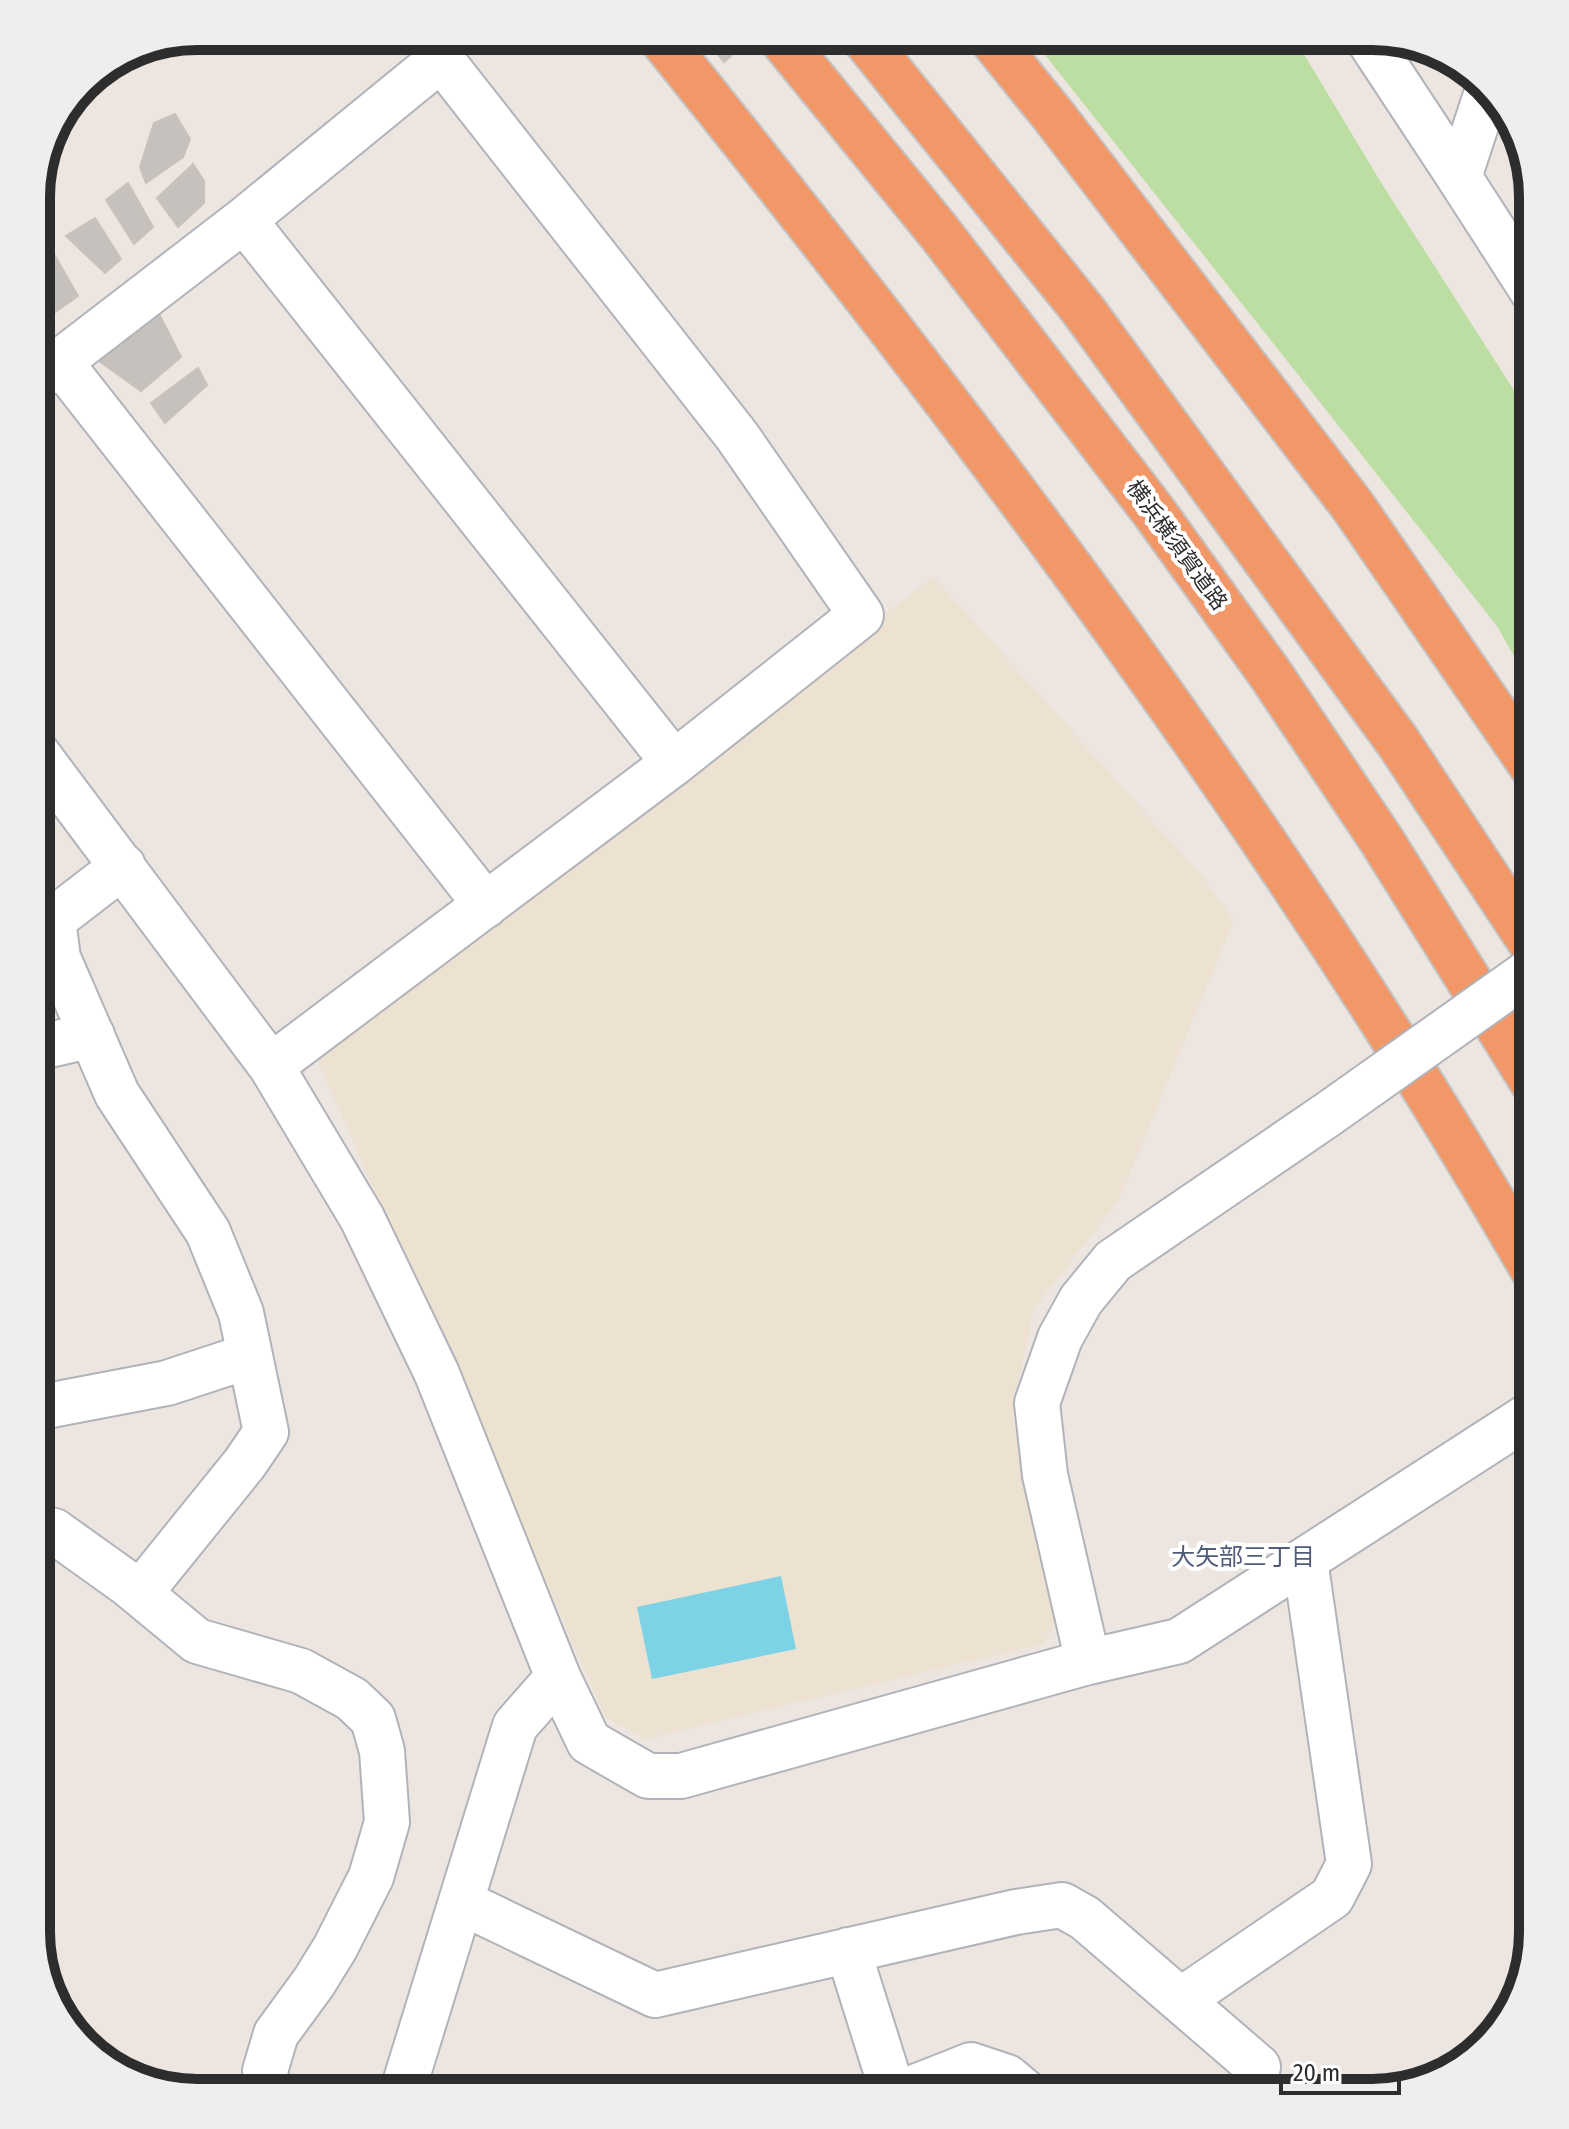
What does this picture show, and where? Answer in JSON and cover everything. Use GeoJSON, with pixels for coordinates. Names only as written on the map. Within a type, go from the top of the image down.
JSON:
{"type":"FeatureCollection","features":[{"type":"Feature","properties":{"kind":"highway"},"geometry":{"type":"LineString","coordinates":[[670,50],[969,428],[1139,662],[1308,908],[1457,1142],[1519,1246]]}},
{"type":"Feature","properties":{"kind":"highway","name":"横浜横須賀道路"},"geometry":{"type":"LineString","coordinates":[[790,50],[939,232],[1154,512],[1271,675],[1382,841],[1519,1061]]}},
{"type":"Feature","properties":{"kind":"highway"},"geometry":{"type":"LineString","coordinates":[[873,50],[1083,310],[1398,742],[1519,925]]}},
{"type":"Feature","properties":{"kind":"highway"},"geometry":{"type":"LineString","coordinates":[[1000,50],[1352,505],[1519,748]]}},
{"type":"Feature","properties":{"kind":"street"},"geometry":{"type":"LineString","coordinates":[[1375,50],[1519,270]]}},
{"type":"Feature","properties":{"kind":"street"},"geometry":{"type":"LineString","coordinates":[[50,369],[244,220],[441,59],[737,436],[861,615],[674,763],[271,1066]]}},
{"type":"Feature","properties":{"kind":"street"},"geometry":{"type":"LineString","coordinates":[[1459,177],[1484,101]]}},
{"type":"Feature","properties":{"kind":"street"},"geometry":{"type":"LineString","coordinates":[[244,220],[674,763]]}},
{"type":"Feature","properties":{"kind":"street"},"geometry":{"type":"LineString","coordinates":[[50,373],[486,905]]}},
{"type":"Feature","properties":{"kind":"street"},"geometry":{"type":"LineString","coordinates":[[50,770],[271,1066],[362,1218],[437,1374],[558,1677],[589,1742],[648,1776],[681,1776],[1088,1662],[1179,1641],[1519,1422]]}},
{"type":"Feature","properties":{"kind":"street"},"geometry":{"type":"LineString","coordinates":[[123,866],[53,920],[58,958],[117,1094],[208,1232],[241,1313],[266,1432],[245,1463],[140,1593]]}},
{"type":"Feature","properties":{"kind":"street"},"geometry":{"type":"LineString","coordinates":[[1088,1662],[1045,1475],[1037,1403],[1060,1338],[1081,1300],[1113,1261],[1519,979]]}},
{"type":"Feature","properties":{"kind":"street"},"geometry":{"type":"LineString","coordinates":[[50,1045],[92,1035]]}},
{"type":"Feature","properties":{"kind":"street"},"geometry":{"type":"LineString","coordinates":[[50,1405],[167,1383],[249,1356]]}},
{"type":"Feature","properties":{"kind":"street"},"geometry":{"type":"LineString","coordinates":[[50,1530],[140,1593],[197,1641],[301,1671],[352,1699],[373,1719],[382,1751],[387,1822],[371,1877],[321,1971],[276,2034],[265,2071],[266,2079]]}},
{"type":"Feature","properties":{"kind":"street"},"geometry":{"type":"LineString","coordinates":[[1181,2000],[1332,1897],[1349,1864],[1305,1560]]}},
{"type":"Feature","properties":{"kind":"street"},"geometry":{"type":"LineString","coordinates":[[406,2079],[515,1726],[558,1677]]}},
{"type":"Feature","properties":{"kind":"street"},"geometry":{"type":"LineString","coordinates":[[461,1902],[655,1995],[1016,1912],[1062,1905],[1085,1918],[1258,2067]]}},
{"type":"Feature","properties":{"kind":"street"},"geometry":{"type":"LineString","coordinates":[[848,1950],[889,2079]]}},
{"type":"Feature","properties":{"kind":"street"},"geometry":{"type":"LineString","coordinates":[[936,2079],[971,2065],[1009,2079]]}},
{"type":"Feature","properties":{"kind":"shaded area"},"geometry":{"type":"Polygon","coordinates":[[[934,577],[1201,875],[1234,920],[1119,1200],[1034,1309],[1012,1415],[1056,1622],[1043,1644],[645,1739],[605,1717],[317,1059],[323,1041],[934,577]]]}},
{"type":"Feature","properties":{"kind":"green space"},"geometry":{"type":"Polygon","coordinates":[[[1041,50],[1301,50],[1382,184],[1519,398],[1519,665],[1497,626],[1041,50]]]}},
{"type":"Feature","properties":{"kind":"water"},"geometry":{"type":"Polygon","coordinates":[[[781,1576],[796,1649],[652,1679],[637,1607],[781,1576]]]}},
{"type":"Feature","properties":{"kind":"building"},"geometry":{"type":"Polygon","coordinates":[[[714,50],[737,50],[724,62],[714,50]]]}},
{"type":"Feature","properties":{"kind":"building"},"geometry":{"type":"Polygon","coordinates":[[[175,114],[190,139],[183,157],[146,183],[140,167],[154,123],[175,114]]]}},
{"type":"Feature","properties":{"kind":"building"},"geometry":{"type":"Polygon","coordinates":[[[193,164],[204,181],[204,203],[178,227],[157,198],[193,164]]]}},
{"type":"Feature","properties":{"kind":"building"},"geometry":{"type":"Polygon","coordinates":[[[128,183],[153,227],[134,244],[106,200],[128,183]]]}},
{"type":"Feature","properties":{"kind":"building"},"geometry":{"type":"Polygon","coordinates":[[[95,218],[121,259],[105,273],[66,236],[95,218]]]}},
{"type":"Feature","properties":{"kind":"building"},"geometry":{"type":"Polygon","coordinates":[[[50,250],[78,296],[51,315],[50,313],[50,250]]]}},
{"type":"Feature","properties":{"kind":"building"},"geometry":{"type":"Polygon","coordinates":[[[159,314],[181,357],[141,391],[99,361],[159,314]]]}},
{"type":"Feature","properties":{"kind":"building"},"geometry":{"type":"Polygon","coordinates":[[[198,368],[207,385],[165,423],[151,403],[198,368]]]}},
{"type":"Feature","properties":{"kind":"district","name":"大矢部三丁目"},"geometry":{"type":"Point","coordinates":[1243,1557]}}]}
